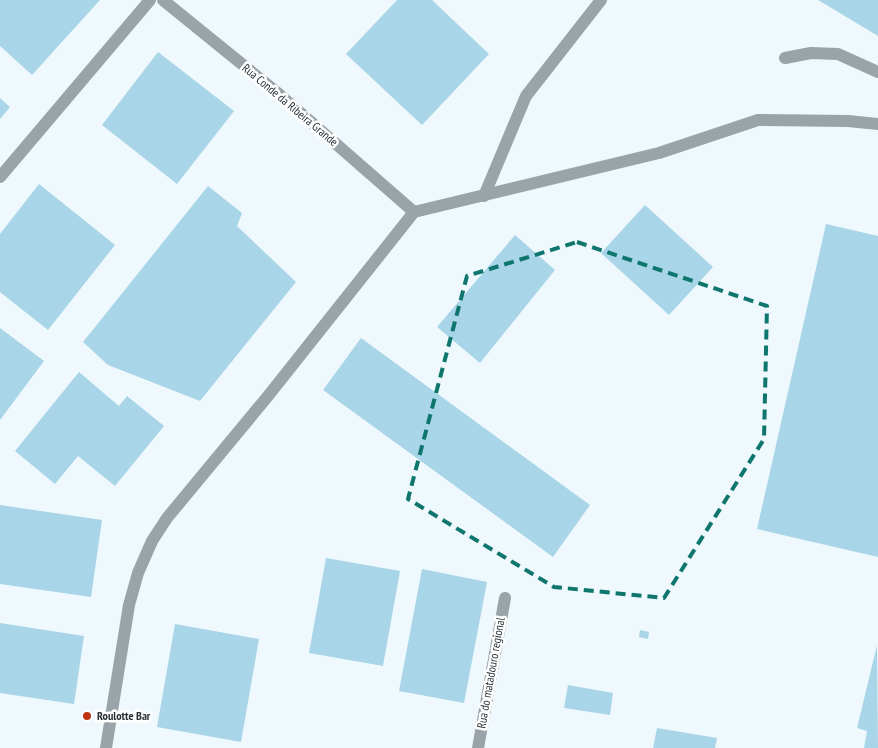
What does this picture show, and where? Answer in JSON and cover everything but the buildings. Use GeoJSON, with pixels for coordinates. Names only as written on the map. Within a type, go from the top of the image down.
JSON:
{"type":"FeatureCollection","features":[{"type":"Feature","properties":{"kind":"street"},"geometry":{"type":"LineString","coordinates":[[0,177],[150,0]]}},
{"type":"Feature","properties":{"kind":"street","name":"Rua Conde da Ribeira Grande"},"geometry":{"type":"LineString","coordinates":[[163,0],[280,95],[414,212]]}},
{"type":"Feature","properties":{"kind":"street"},"geometry":{"type":"LineString","coordinates":[[484,196],[526,96],[602,0]]}},
{"type":"Feature","properties":{"kind":"street"},"geometry":{"type":"LineString","coordinates":[[785,58],[811,53],[838,54],[878,72]]}},
{"type":"Feature","properties":{"kind":"street"},"geometry":{"type":"LineString","coordinates":[[106,748],[129,605],[138,574],[152,541],[167,518],[268,396],[414,212],[658,153],[758,120],[848,121],[878,124]]}},
{"type":"Feature","properties":{"kind":"street","name":"Rua do matadouro regional"},"geometry":{"type":"LineString","coordinates":[[478,748],[505,598]]}},
{"type":"Feature","properties":{"kind":"highlighted area"},"geometry":{"type":"Polygon","coordinates":[[[577,242],[767,306],[764,439],[664,598],[554,587],[408,499],[467,276],[577,242]]]}},
{"type":"Feature","properties":{"kind":"place","name":"Roulotte Bar"},"geometry":{"type":"Point","coordinates":[87,716]}}]}
